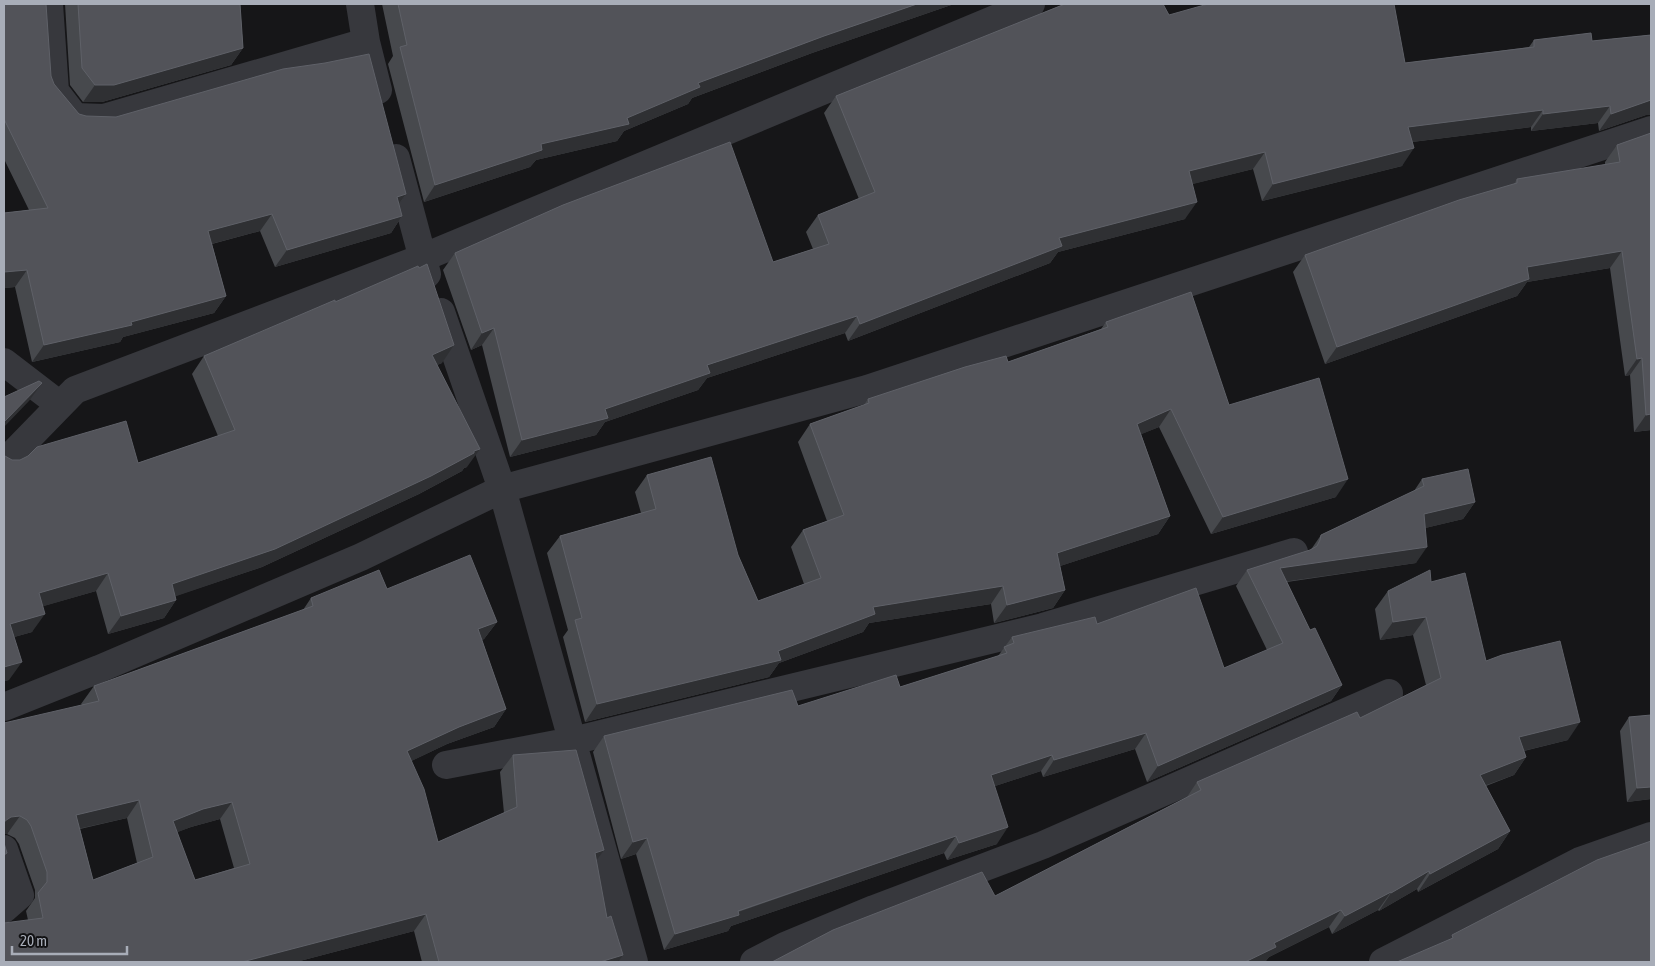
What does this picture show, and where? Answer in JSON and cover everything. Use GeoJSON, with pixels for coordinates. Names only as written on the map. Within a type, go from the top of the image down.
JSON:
{"type":"FeatureCollection","features":[{"type":"Feature","properties":{"kind":"street"},"geometry":{"type":"LineString","coordinates":[[49,4],[55,91],[75,117],[104,118],[366,42]]}},
{"type":"Feature","properties":{"kind":"street"},"geometry":{"type":"LineString","coordinates":[[360,4],[366,42],[422,258],[502,489],[634,962]]}},
{"type":"Feature","properties":{"kind":"street"},"geometry":{"type":"LineString","coordinates":[[4,463],[75,390],[422,258],[1031,4]]}},
{"type":"Feature","properties":{"kind":"street"},"geometry":{"type":"LineString","coordinates":[[4,707],[99,669],[361,557],[502,489],[866,390],[1651,130]]}},
{"type":"Feature","properties":{"kind":"street"},"geometry":{"type":"LineString","coordinates":[[4,362],[60,405]]}},
{"type":"Feature","properties":{"kind":"street"},"geometry":{"type":"LineString","coordinates":[[446,765],[572,741],[1043,627],[1294,552]]}},
{"type":"Feature","properties":{"kind":"street"},"geometry":{"type":"LineString","coordinates":[[754,962],[785,946],[874,909],[1043,845],[1389,694]]}},
{"type":"Feature","properties":{"kind":"street"},"geometry":{"type":"LineString","coordinates":[[1383,962],[1580,861],[1651,836]]}},
{"type":"Feature","properties":{"kind":"street"},"geometry":{"type":"LineString","coordinates":[[4,849],[20,895],[4,909]]}},
{"type":"Feature","properties":{"kind":"building"},"geometry":{"type":"Polygon","coordinates":[[[4,4],[46,4],[51,76],[54,84],[79,114],[86,116],[116,117],[283,69],[369,54],[406,194],[397,197],[402,216],[287,250],[272,214],[208,231],[226,296],[131,322],[132,325],[44,345],[27,270],[4,272],[4,213],[48,208],[4,119],[4,4]]]}},
{"type":"Feature","properties":{"kind":"building"},"geometry":{"type":"Polygon","coordinates":[[[78,4],[240,4],[243,48],[114,85],[95,85],[82,68],[78,4]]]}},
{"type":"Feature","properties":{"kind":"building"},"geometry":{"type":"Polygon","coordinates":[[[398,4],[917,4],[698,83],[700,87],[627,118],[629,124],[541,144],[542,150],[435,185],[400,47],[407,45],[398,4]]]}},
{"type":"Feature","properties":{"kind":"building"},"geometry":{"type":"Polygon","coordinates":[[[1065,4],[1163,4],[1169,15],[1208,4],[1394,4],[1405,63],[1534,47],[1534,40],[1591,33],[1592,41],[1651,35],[1651,100],[1611,114],[1610,106],[1543,114],[1543,110],[1408,127],[1414,148],[1273,184],[1265,152],[1189,171],[1197,202],[1059,238],[1062,246],[860,324],[857,316],[707,365],[710,373],[605,409],[608,418],[522,440],[494,328],[482,333],[455,253],[563,205],[730,142],[773,262],[829,244],[818,215],[875,192],[836,96],[1065,4]]]}},
{"type":"Feature","properties":{"kind":"building"},"geometry":{"type":"Polygon","coordinates":[[[1651,133],[1651,414],[1646,415],[1642,358],[1637,359],[1622,251],[1527,267],[1529,279],[1337,347],[1305,255],[1459,200],[1517,183],[1517,179],[1620,162],[1617,145],[1651,133]]]}},
{"type":"Feature","properties":{"kind":"building"},"geometry":{"type":"Polygon","coordinates":[[[427,264],[454,345],[432,355],[480,449],[431,476],[275,549],[172,584],[176,600],[121,616],[108,573],[39,593],[45,614],[10,624],[22,662],[4,667],[4,456],[12,460],[20,460],[28,456],[37,447],[126,421],[138,463],[235,430],[204,356],[335,300],[335,302],[418,266],[419,268],[427,264]]]}},
{"type":"Feature","properties":{"kind":"building"},"geometry":{"type":"Polygon","coordinates":[[[1191,292],[1229,405],[1319,378],[1348,479],[1223,517],[1171,409],[1137,424],[1170,516],[1057,553],[1065,590],[1007,605],[1003,586],[873,607],[875,614],[778,651],[781,660],[597,704],[575,620],[582,618],[560,536],[656,509],[647,475],[711,457],[738,555],[758,601],[821,578],[803,530],[844,515],[810,424],[869,403],[868,399],[965,367],[1006,356],[1008,362],[1108,327],[1106,322],[1191,292]]]}},
{"type":"Feature","properties":{"kind":"building"},"geometry":{"type":"Polygon","coordinates":[[[39,381],[42,383],[4,422],[4,397],[39,381]]]}},
{"type":"Feature","properties":{"kind":"building"},"geometry":{"type":"Polygon","coordinates":[[[1468,469],[1475,502],[1424,514],[1427,547],[1280,568],[1310,630],[1315,628],[1342,685],[1158,766],[1146,733],[1054,760],[1052,755],[991,775],[1008,827],[959,843],[956,836],[738,911],[739,915],[675,934],[647,838],[633,842],[604,736],[792,690],[798,706],[896,675],[900,687],[1007,653],[1004,647],[1014,643],[1012,637],[1095,617],[1097,624],[1196,588],[1224,668],[1283,643],[1247,570],[1310,550],[1317,546],[1321,535],[1424,486],[1422,479],[1468,469]]]}},
{"type":"Feature","properties":{"kind":"building"},"geometry":{"type":"Polygon","coordinates":[[[470,555],[497,622],[478,629],[506,709],[459,727],[407,751],[424,789],[438,842],[517,807],[513,755],[576,750],[604,850],[595,853],[607,918],[611,916],[623,955],[600,962],[439,962],[426,914],[242,962],[4,962],[4,923],[43,918],[38,893],[47,882],[47,872],[31,826],[27,820],[20,816],[11,817],[4,823],[4,723],[99,701],[94,686],[313,606],[311,598],[379,570],[387,589],[470,555]],[[139,800],[76,815],[93,880],[153,857],[139,800]],[[232,802],[203,809],[173,821],[195,880],[250,864],[232,802]]]}},
{"type":"Feature","properties":{"kind":"building"},"geometry":{"type":"Polygon","coordinates":[[[1430,570],[1431,582],[1465,573],[1486,661],[1502,655],[1560,641],[1580,722],[1519,737],[1526,757],[1480,775],[1510,831],[1430,874],[1429,871],[1345,916],[1341,910],[1274,943],[1276,947],[1245,962],[772,962],[833,930],[982,872],[995,896],[1201,790],[1197,782],[1357,712],[1360,718],[1441,678],[1426,617],[1393,622],[1388,591],[1430,570]]]}},
{"type":"Feature","properties":{"kind":"building"},"geometry":{"type":"Polygon","coordinates":[[[1651,715],[1651,787],[1637,788],[1629,717],[1651,715]]]}},
{"type":"Feature","properties":{"kind":"building"},"geometry":{"type":"Polygon","coordinates":[[[1651,841],[1651,962],[1397,962],[1453,938],[1452,935],[1597,860],[1651,841]]]}},
{"type":"Feature","properties":{"kind":"building"},"geometry":{"type":"Polygon","coordinates":[[[4,843],[7,853],[4,855],[4,843]]]}}]}
